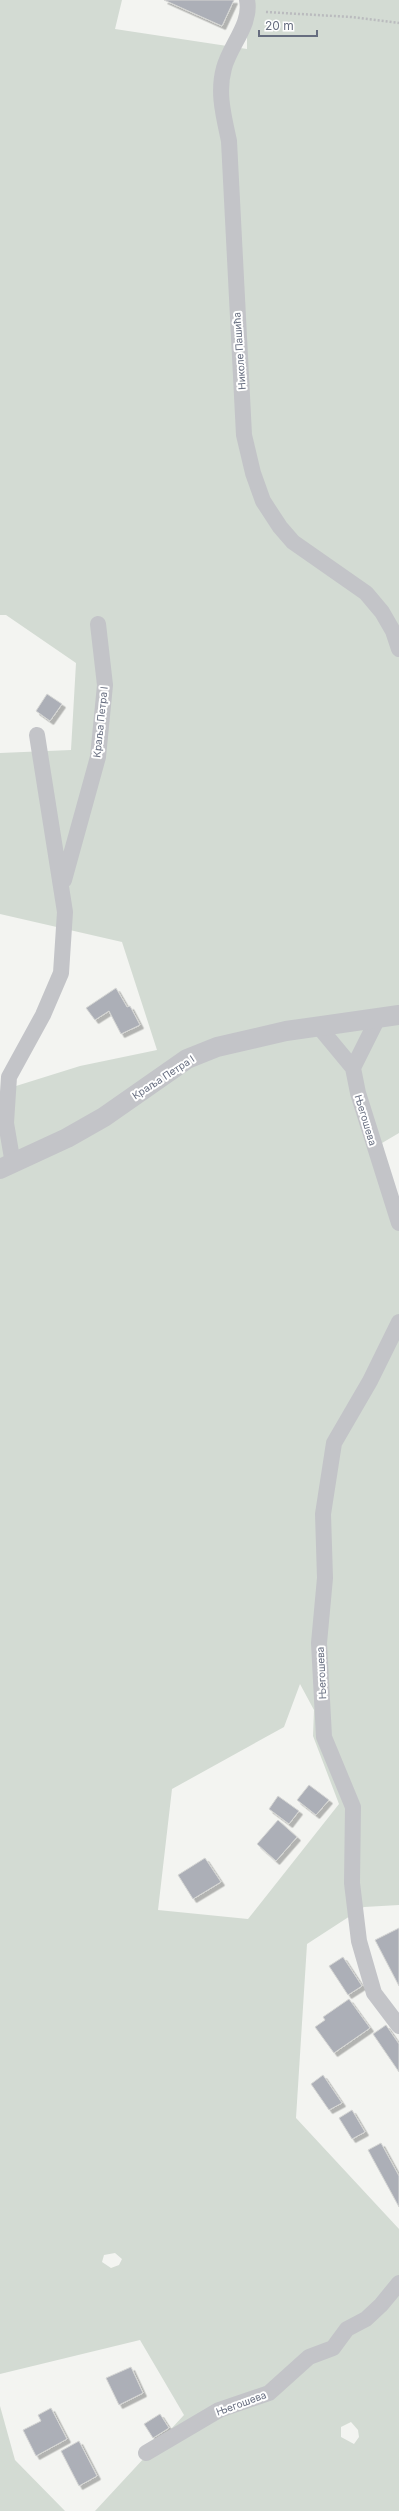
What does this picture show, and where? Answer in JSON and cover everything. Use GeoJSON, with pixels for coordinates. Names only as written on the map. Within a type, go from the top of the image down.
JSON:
{"type":"FeatureCollection","features":[{"type":"Feature","properties":{"kind":"street","name":"Николе Пашића"},"geometry":{"type":"LineString","coordinates":[[248,6],[224,68],[220,98],[229,141],[244,435],[263,501],[280,527],[293,542],[366,593],[390,625],[399,649]]}},
{"type":"Feature","properties":{"kind":"street","name":"Краља Петра I"},"geometry":{"type":"LineString","coordinates":[[62,887],[98,757],[105,685],[98,624]]}},
{"type":"Feature","properties":{"kind":"street","name":"Краља Петра I"},"geometry":{"type":"LineString","coordinates":[[37,735],[65,912],[61,972],[43,1015],[9,1076],[6,1123],[6,1166],[67,1138],[104,1117],[187,1060],[245,1039],[399,1014]]}},
{"type":"Feature","properties":{"kind":"street"},"geometry":{"type":"LineString","coordinates":[[353,1068],[378,1018]]}},
{"type":"Feature","properties":{"kind":"street","name":"Његошева"},"geometry":{"type":"LineString","coordinates":[[319,1027],[353,1068],[358,1093],[399,1223]]}},
{"type":"Feature","properties":{"kind":"street","name":"Његошева"},"geometry":{"type":"LineString","coordinates":[[399,1322],[370,1381],[334,1442],[323,1514],[325,1578],[319,1643],[324,1737],[353,1807],[352,1883],[359,1941],[374,1993],[399,2026]]}},
{"type":"Feature","properties":{"kind":"street","name":"Његошева"},"geometry":{"type":"LineString","coordinates":[[146,2453],[219,2410],[269,2393],[309,2357],[333,2348],[346,2329],[366,2319],[381,2305],[399,2283]]}},
{"type":"Feature","properties":{"kind":"path"},"geometry":{"type":"LineString","coordinates":[[248,6],[399,23]]}},
{"type":"Feature","properties":{"kind":"shaded area"},"geometry":{"type":"Polygon","coordinates":[[[0,0],[122,0],[115,29],[247,49],[247,0],[399,0],[399,1133],[382,1143],[399,1214],[399,1905],[364,1907],[307,1944],[296,2118],[399,2229],[399,2511],[95,2511],[184,2415],[140,2340],[0,2374],[0,1091],[80,1066],[157,1050],[122,942],[0,914],[0,753],[71,750],[76,663],[6,615],[0,615],[0,0]],[[300,1684],[284,1727],[172,1789],[158,1910],[248,1919],[339,1804],[313,1736],[314,1710],[300,1684]],[[115,2253],[104,2255],[102,2262],[111,2268],[119,2265],[122,2259],[115,2253]],[[351,2422],[341,2427],[341,2437],[354,2444],[359,2437],[358,2430],[351,2422]]]}},
{"type":"Feature","properties":{"kind":"shaded area"},"geometry":{"type":"Polygon","coordinates":[[[0,2406],[15,2460],[65,2511],[0,2511],[0,2406]]]}},
{"type":"Feature","properties":{"kind":"building"},"geometry":{"type":"Polygon","coordinates":[[[164,0],[234,0],[222,26],[164,0]]]}},
{"type":"Feature","properties":{"kind":"building"},"geometry":{"type":"Polygon","coordinates":[[[47,694],[62,704],[50,721],[36,711],[47,694]]]}},
{"type":"Feature","properties":{"kind":"building"},"geometry":{"type":"Polygon","coordinates":[[[116,988],[127,1007],[130,1006],[140,1025],[121,1034],[109,1011],[95,1020],[86,1008],[116,988]]]}},
{"type":"Feature","properties":{"kind":"building"},"geometry":{"type":"Polygon","coordinates":[[[309,1785],[329,1800],[316,1815],[297,1800],[309,1785]]]}},
{"type":"Feature","properties":{"kind":"building"},"geometry":{"type":"Polygon","coordinates":[[[278,1796],[299,1811],[289,1824],[269,1809],[278,1796]]]}},
{"type":"Feature","properties":{"kind":"building"},"geometry":{"type":"Polygon","coordinates":[[[278,1820],[297,1837],[276,1861],[257,1844],[278,1820]]]}},
{"type":"Feature","properties":{"kind":"building"},"geometry":{"type":"Polygon","coordinates":[[[205,1858],[221,1882],[193,1899],[178,1875],[205,1858]]]}},
{"type":"Feature","properties":{"kind":"building"},"geometry":{"type":"Polygon","coordinates":[[[399,1928],[399,1986],[375,1940],[399,1928]]]}},
{"type":"Feature","properties":{"kind":"building"},"geometry":{"type":"Polygon","coordinates":[[[343,1957],[362,1986],[348,1995],[329,1966],[343,1957]]]}},
{"type":"Feature","properties":{"kind":"building"},"geometry":{"type":"Polygon","coordinates":[[[349,1999],[370,2028],[334,2053],[315,2027],[325,2020],[323,2017],[349,1999]]]}},
{"type":"Feature","properties":{"kind":"building"},"geometry":{"type":"Polygon","coordinates":[[[386,2025],[399,2044],[399,2072],[373,2034],[386,2025]]]}},
{"type":"Feature","properties":{"kind":"building"},"geometry":{"type":"Polygon","coordinates":[[[323,2075],[342,2103],[329,2110],[311,2084],[323,2075]]]}},
{"type":"Feature","properties":{"kind":"building"},"geometry":{"type":"Polygon","coordinates":[[[352,2110],[365,2132],[352,2139],[339,2118],[352,2110]]]}},
{"type":"Feature","properties":{"kind":"building"},"geometry":{"type":"Polygon","coordinates":[[[381,2143],[399,2176],[399,2207],[368,2150],[381,2143]]]}},
{"type":"Feature","properties":{"kind":"building"},"geometry":{"type":"Polygon","coordinates":[[[131,2367],[143,2393],[119,2405],[106,2378],[131,2367]]]}},
{"type":"Feature","properties":{"kind":"building"},"geometry":{"type":"Polygon","coordinates":[[[51,2408],[67,2439],[36,2456],[23,2430],[41,2421],[38,2415],[51,2408]]]}},
{"type":"Feature","properties":{"kind":"building"},"geometry":{"type":"Polygon","coordinates":[[[160,2414],[169,2428],[153,2438],[144,2424],[160,2414]]]}},
{"type":"Feature","properties":{"kind":"building"},"geometry":{"type":"Polygon","coordinates":[[[79,2441],[97,2476],[79,2486],[61,2451],[79,2441]]]}}]}
